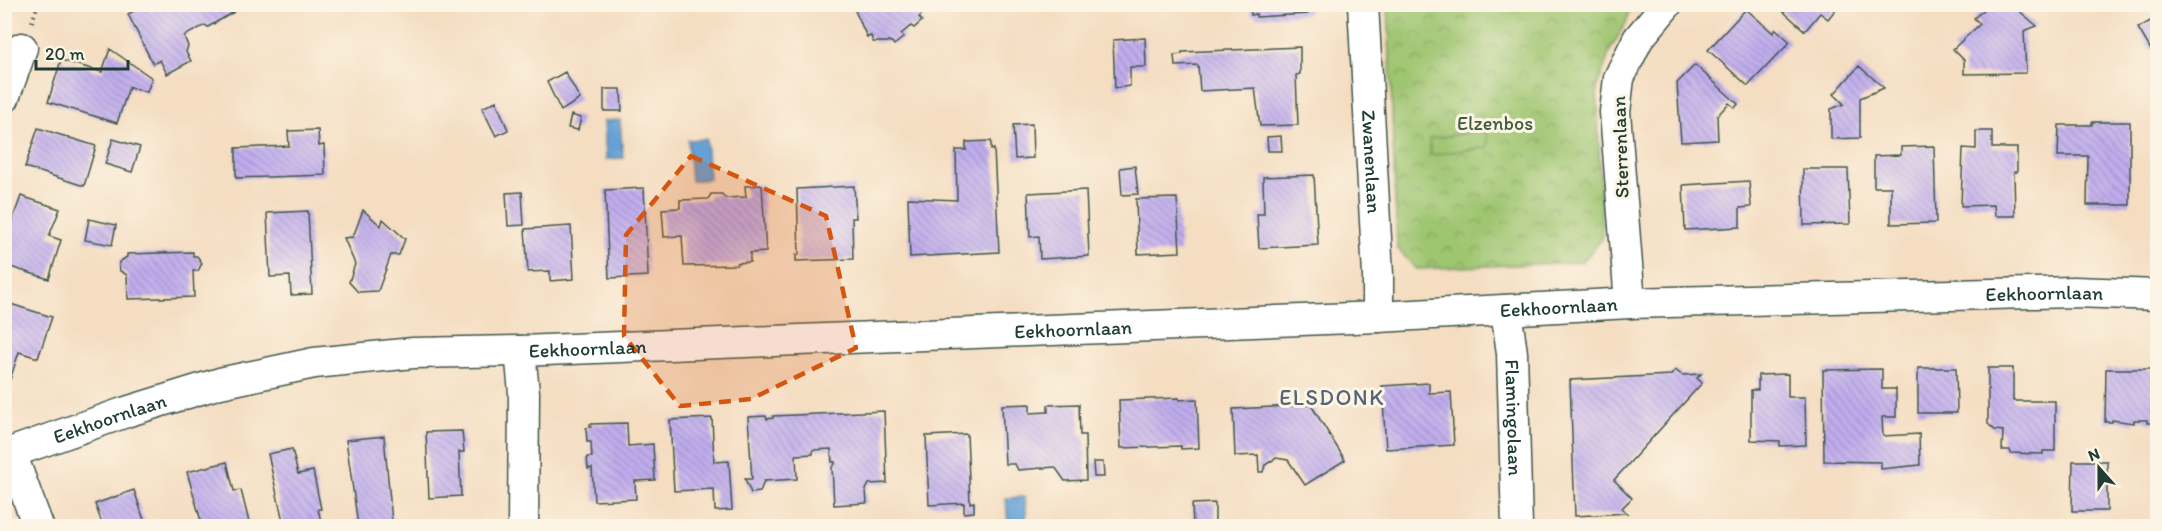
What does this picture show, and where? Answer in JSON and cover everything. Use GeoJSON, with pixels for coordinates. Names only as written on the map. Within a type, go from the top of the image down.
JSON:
{"type":"FeatureCollection","features":[{"type":"Feature","properties":{"kind":"street","name":"Zwanenlaan"},"geometry":{"type":"LineString","coordinates":[[1363,4],[1378,275],[1378,317]]}},
{"type":"Feature","properties":{"kind":"street","name":"Sterrenlaan"},"geometry":{"type":"LineString","coordinates":[[1630,303],[1615,112],[1619,78],[1638,39],[1667,4]]}},
{"type":"Feature","properties":{"kind":"street"},"geometry":{"type":"LineString","coordinates":[[4,98],[22,48]]}},
{"type":"Feature","properties":{"kind":"street","name":"Eekhoornlaan"},"geometry":{"type":"LineString","coordinates":[[8,454],[126,412],[220,383],[314,363],[413,352],[520,351],[1378,317],[1630,303],[2074,292],[2157,295]]}},
{"type":"Feature","properties":{"kind":"street","name":"Flamingolaan"},"geometry":{"type":"LineString","coordinates":[[1506,310],[1512,353],[1517,526]]}},
{"type":"Feature","properties":{"kind":"street"},"geometry":{"type":"LineString","coordinates":[[520,351],[524,393],[523,526]]}},
{"type":"Feature","properties":{"kind":"street"},"geometry":{"type":"LineString","coordinates":[[8,454],[38,526]]}},
{"type":"Feature","properties":{"kind":"highlighted area"},"geometry":{"type":"Polygon","coordinates":[[[691,156],[826,216],[856,348],[751,399],[680,406],[624,336],[626,235],[691,156]]]}},
{"type":"Feature","properties":{"kind":"green space","name":"Elzenbos"},"geometry":{"type":"Polygon","coordinates":[[[1388,5],[1630,5],[1627,21],[1610,51],[1597,87],[1602,239],[1582,262],[1416,269],[1397,248],[1388,5]]]}},
{"type":"Feature","properties":{"kind":"green space"},"geometry":{"type":"Polygon","coordinates":[[[1486,130],[1488,147],[1431,155],[1429,139],[1486,130]]]}},
{"type":"Feature","properties":{"kind":"water"},"geometry":{"type":"Polygon","coordinates":[[[620,120],[623,158],[606,159],[604,121],[620,120]]]}},
{"type":"Feature","properties":{"kind":"water"},"geometry":{"type":"Polygon","coordinates":[[[706,139],[709,179],[691,181],[688,140],[706,139]]]}},
{"type":"Feature","properties":{"kind":"water"},"geometry":{"type":"Polygon","coordinates":[[[1025,497],[1027,526],[1008,526],[1006,498],[1025,497]]]}},
{"type":"Feature","properties":{"kind":"building"},"geometry":{"type":"Polygon","coordinates":[[[147,4],[230,4],[234,12],[208,27],[205,25],[184,36],[188,46],[186,52],[191,61],[167,74],[160,60],[153,64],[128,14],[147,4]]]}},
{"type":"Feature","properties":{"kind":"building"},"geometry":{"type":"Polygon","coordinates":[[[852,4],[934,4],[919,17],[922,21],[901,34],[904,37],[894,45],[892,42],[873,42],[871,36],[867,37],[852,4]]]}},
{"type":"Feature","properties":{"kind":"building"},"geometry":{"type":"Polygon","coordinates":[[[1250,4],[1307,4],[1308,14],[1256,17],[1256,14],[1251,15],[1250,4]]]}},
{"type":"Feature","properties":{"kind":"building"},"geometry":{"type":"Polygon","coordinates":[[[1775,4],[1840,4],[1828,19],[1820,13],[1805,31],[1775,4]]]}},
{"type":"Feature","properties":{"kind":"building"},"geometry":{"type":"Polygon","coordinates":[[[1991,4],[2011,4],[2037,26],[2024,31],[2026,73],[1964,74],[1964,60],[1953,49],[1980,24],[1974,18],[1991,4]]]}},
{"type":"Feature","properties":{"kind":"building"},"geometry":{"type":"Polygon","coordinates":[[[1746,9],[1773,33],[1776,29],[1790,42],[1748,86],[1708,50],[1746,9]]]}},
{"type":"Feature","properties":{"kind":"building"},"geometry":{"type":"Polygon","coordinates":[[[2152,20],[2157,30],[2157,46],[2151,50],[2138,28],[2152,20]]]}},
{"type":"Feature","properties":{"kind":"building"},"geometry":{"type":"Polygon","coordinates":[[[1145,38],[1146,67],[1130,67],[1130,86],[1115,88],[1113,40],[1145,38]]]}},
{"type":"Feature","properties":{"kind":"building"},"geometry":{"type":"Polygon","coordinates":[[[1300,47],[1300,74],[1296,75],[1298,125],[1260,126],[1255,88],[1200,91],[1198,65],[1175,66],[1174,55],[1182,54],[1182,52],[1300,47]]]}},
{"type":"Feature","properties":{"kind":"building"},"geometry":{"type":"Polygon","coordinates":[[[110,49],[152,78],[147,92],[129,87],[117,123],[48,102],[61,60],[102,72],[110,49]]]}},
{"type":"Feature","properties":{"kind":"building"},"geometry":{"type":"Polygon","coordinates":[[[1695,65],[1738,104],[1735,108],[1729,103],[1717,116],[1718,140],[1681,142],[1677,83],[1695,65]]]}},
{"type":"Feature","properties":{"kind":"building"},"geometry":{"type":"Polygon","coordinates":[[[1859,66],[1884,88],[1860,98],[1860,138],[1831,139],[1831,109],[1844,104],[1834,94],[1859,66]]]}},
{"type":"Feature","properties":{"kind":"building"},"geometry":{"type":"Polygon","coordinates":[[[565,72],[580,99],[561,111],[547,82],[565,72]]]}},
{"type":"Feature","properties":{"kind":"building"},"geometry":{"type":"Polygon","coordinates":[[[604,89],[621,89],[622,111],[604,111],[604,89]]]}},
{"type":"Feature","properties":{"kind":"building"},"geometry":{"type":"Polygon","coordinates":[[[496,101],[508,130],[496,136],[482,108],[496,101]]]}},
{"type":"Feature","properties":{"kind":"building"},"geometry":{"type":"Polygon","coordinates":[[[571,115],[581,118],[578,130],[568,128],[571,115]]]}},
{"type":"Feature","properties":{"kind":"building"},"geometry":{"type":"Polygon","coordinates":[[[2092,122],[2130,122],[2130,205],[2087,205],[2088,156],[2058,156],[2059,125],[2092,125],[2092,122]]]}},
{"type":"Feature","properties":{"kind":"building"},"geometry":{"type":"Polygon","coordinates":[[[1032,124],[1033,158],[1015,159],[1013,125],[1032,124]]]}},
{"type":"Feature","properties":{"kind":"building"},"geometry":{"type":"Polygon","coordinates":[[[38,128],[96,146],[84,186],[25,167],[38,128]]]}},
{"type":"Feature","properties":{"kind":"building"},"geometry":{"type":"Polygon","coordinates":[[[318,130],[319,146],[324,145],[325,175],[236,178],[236,148],[289,146],[288,131],[318,130]]]}},
{"type":"Feature","properties":{"kind":"building"},"geometry":{"type":"Polygon","coordinates":[[[1976,131],[1992,131],[1992,148],[2017,148],[2017,172],[2014,172],[2015,216],[1995,216],[1994,205],[1961,206],[1963,148],[1976,149],[1976,131]]]}},
{"type":"Feature","properties":{"kind":"building"},"geometry":{"type":"Polygon","coordinates":[[[1281,136],[1282,151],[1268,151],[1267,137],[1281,136]]]}},
{"type":"Feature","properties":{"kind":"building"},"geometry":{"type":"Polygon","coordinates":[[[113,139],[140,147],[132,172],[105,164],[113,139]]]}},
{"type":"Feature","properties":{"kind":"building"},"geometry":{"type":"Polygon","coordinates":[[[991,141],[991,150],[994,149],[999,252],[910,257],[908,198],[957,200],[956,150],[966,150],[966,142],[991,141]]]}},
{"type":"Feature","properties":{"kind":"building"},"geometry":{"type":"Polygon","coordinates":[[[1934,146],[1936,223],[1891,224],[1891,187],[1874,187],[1874,156],[1901,155],[1901,147],[1934,146]]]}},
{"type":"Feature","properties":{"kind":"building"},"geometry":{"type":"Polygon","coordinates":[[[1135,166],[1138,194],[1122,195],[1120,168],[1135,166]]]}},
{"type":"Feature","properties":{"kind":"building"},"geometry":{"type":"Polygon","coordinates":[[[1803,169],[1848,169],[1850,224],[1804,225],[1803,169]]]}},
{"type":"Feature","properties":{"kind":"building"},"geometry":{"type":"Polygon","coordinates":[[[1314,175],[1318,245],[1259,248],[1257,214],[1264,214],[1263,177],[1314,175]]]}},
{"type":"Feature","properties":{"kind":"building"},"geometry":{"type":"Polygon","coordinates":[[[1749,181],[1751,207],[1740,208],[1740,227],[1685,230],[1683,185],[1749,181]]]}},
{"type":"Feature","properties":{"kind":"building"},"geometry":{"type":"Polygon","coordinates":[[[762,185],[766,252],[750,253],[750,262],[737,263],[737,265],[684,266],[682,236],[664,237],[662,209],[680,208],[680,200],[708,199],[711,194],[722,194],[725,198],[746,197],[745,186],[762,185]]]}},
{"type":"Feature","properties":{"kind":"building"},"geometry":{"type":"Polygon","coordinates":[[[854,186],[856,218],[852,218],[853,259],[796,261],[796,255],[799,255],[797,189],[854,186]]]}},
{"type":"Feature","properties":{"kind":"building"},"geometry":{"type":"Polygon","coordinates":[[[644,188],[648,276],[609,278],[605,190],[644,188]]]}},
{"type":"Feature","properties":{"kind":"building"},"geometry":{"type":"Polygon","coordinates":[[[1086,190],[1089,256],[1040,259],[1039,236],[1030,237],[1028,193],[1086,190]]]}},
{"type":"Feature","properties":{"kind":"building"},"geometry":{"type":"Polygon","coordinates":[[[522,192],[524,225],[508,226],[506,193],[522,192]]]}},
{"type":"Feature","properties":{"kind":"building"},"geometry":{"type":"Polygon","coordinates":[[[21,196],[60,209],[49,236],[61,240],[49,279],[4,265],[4,244],[21,196]]]}},
{"type":"Feature","properties":{"kind":"building"},"geometry":{"type":"Polygon","coordinates":[[[1177,198],[1180,252],[1138,254],[1136,199],[1177,198]]]}},
{"type":"Feature","properties":{"kind":"building"},"geometry":{"type":"Polygon","coordinates":[[[363,210],[381,226],[383,219],[405,239],[399,255],[391,255],[378,291],[358,292],[349,282],[355,264],[344,238],[353,237],[363,210]]]}},
{"type":"Feature","properties":{"kind":"building"},"geometry":{"type":"Polygon","coordinates":[[[308,211],[312,294],[291,295],[290,276],[270,277],[267,213],[308,211]]]}},
{"type":"Feature","properties":{"kind":"building"},"geometry":{"type":"Polygon","coordinates":[[[89,219],[116,225],[112,245],[85,240],[89,219]]]}},
{"type":"Feature","properties":{"kind":"building"},"geometry":{"type":"Polygon","coordinates":[[[571,226],[574,279],[550,281],[550,271],[528,272],[525,229],[571,226]]]}},
{"type":"Feature","properties":{"kind":"building"},"geometry":{"type":"Polygon","coordinates":[[[193,252],[193,256],[197,256],[202,263],[198,271],[193,271],[194,297],[128,299],[127,275],[120,271],[119,266],[119,262],[127,257],[127,254],[193,252]]]}},
{"type":"Feature","properties":{"kind":"building"},"geometry":{"type":"Polygon","coordinates":[[[4,302],[52,317],[38,358],[19,352],[5,395],[4,302]]]}},
{"type":"Feature","properties":{"kind":"building"},"geometry":{"type":"Polygon","coordinates":[[[1918,368],[1956,368],[1957,413],[1918,413],[1918,368]]]}},
{"type":"Feature","properties":{"kind":"building"},"geometry":{"type":"Polygon","coordinates":[[[1988,368],[2013,368],[2013,401],[2055,401],[2055,451],[2043,451],[2043,454],[2011,453],[2010,450],[2002,450],[2003,431],[1995,430],[1988,424],[1988,368]]]}},
{"type":"Feature","properties":{"kind":"building"},"geometry":{"type":"Polygon","coordinates":[[[1882,369],[1882,389],[1896,389],[1896,417],[1882,417],[1883,436],[1919,434],[1920,465],[1881,469],[1881,462],[1824,461],[1823,370],[1882,369]]]}},
{"type":"Feature","properties":{"kind":"building"},"geometry":{"type":"Polygon","coordinates":[[[2106,369],[2157,369],[2157,423],[2147,423],[2147,420],[2134,420],[2134,423],[2112,420],[2112,422],[2105,422],[2106,369]]]}},
{"type":"Feature","properties":{"kind":"building"},"geometry":{"type":"Polygon","coordinates":[[[1675,370],[1682,375],[1701,374],[1697,378],[1702,383],[1614,480],[1632,498],[1622,508],[1627,513],[1575,516],[1570,380],[1671,375],[1675,370]]]}},
{"type":"Feature","properties":{"kind":"building"},"geometry":{"type":"Polygon","coordinates":[[[1788,374],[1788,397],[1805,397],[1806,445],[1780,446],[1780,441],[1751,440],[1751,390],[1758,390],[1758,375],[1788,374]]]}},
{"type":"Feature","properties":{"kind":"building"},"geometry":{"type":"Polygon","coordinates":[[[1429,383],[1429,393],[1451,392],[1454,445],[1386,449],[1382,386],[1429,383]]]}},
{"type":"Feature","properties":{"kind":"building"},"geometry":{"type":"Polygon","coordinates":[[[1179,398],[1179,400],[1197,399],[1199,448],[1181,449],[1181,446],[1121,448],[1119,400],[1179,398]]]}},
{"type":"Feature","properties":{"kind":"building"},"geometry":{"type":"Polygon","coordinates":[[[1030,404],[1030,413],[1048,412],[1048,405],[1079,404],[1080,435],[1085,435],[1086,480],[1065,481],[1055,467],[1018,470],[1015,464],[1005,464],[1002,405],[1030,404]]]}},
{"type":"Feature","properties":{"kind":"building"},"geometry":{"type":"Polygon","coordinates":[[[1311,405],[1345,460],[1305,485],[1288,460],[1276,458],[1265,465],[1263,472],[1259,472],[1258,455],[1235,456],[1233,409],[1311,405]]]}},
{"type":"Feature","properties":{"kind":"building"},"geometry":{"type":"Polygon","coordinates":[[[884,411],[887,483],[869,484],[866,490],[867,503],[834,505],[832,467],[835,462],[832,462],[831,449],[813,450],[813,454],[796,455],[797,479],[764,481],[760,492],[751,493],[745,479],[752,479],[748,417],[766,416],[767,419],[773,416],[884,411]]]}},
{"type":"Feature","properties":{"kind":"building"},"geometry":{"type":"Polygon","coordinates":[[[712,418],[714,462],[729,461],[732,510],[715,511],[714,489],[674,491],[670,420],[712,418]]]}},
{"type":"Feature","properties":{"kind":"building"},"geometry":{"type":"Polygon","coordinates":[[[627,423],[628,446],[653,444],[655,480],[635,481],[636,499],[594,501],[592,468],[588,469],[587,457],[592,457],[591,442],[587,442],[586,428],[591,427],[590,424],[627,423]]]}},
{"type":"Feature","properties":{"kind":"building"},"geometry":{"type":"Polygon","coordinates":[[[462,431],[464,452],[459,452],[461,496],[429,498],[426,432],[462,431]]]}},
{"type":"Feature","properties":{"kind":"building"},"geometry":{"type":"Polygon","coordinates":[[[967,434],[970,503],[974,502],[974,512],[964,513],[964,503],[929,505],[926,436],[967,434]]]}},
{"type":"Feature","properties":{"kind":"building"},"geometry":{"type":"Polygon","coordinates":[[[384,436],[392,522],[358,525],[346,440],[384,436]]]}},
{"type":"Feature","properties":{"kind":"building"},"geometry":{"type":"Polygon","coordinates":[[[292,449],[298,474],[313,471],[322,526],[284,526],[268,454],[292,449]]]}},
{"type":"Feature","properties":{"kind":"building"},"geometry":{"type":"Polygon","coordinates":[[[2073,461],[2107,461],[2107,511],[2072,511],[2073,461]]]}},
{"type":"Feature","properties":{"kind":"building"},"geometry":{"type":"Polygon","coordinates":[[[227,462],[234,491],[241,490],[249,522],[242,523],[243,526],[184,526],[201,521],[187,472],[227,462]]]}},
{"type":"Feature","properties":{"kind":"building"},"geometry":{"type":"Polygon","coordinates":[[[1093,462],[1103,462],[1104,477],[1094,477],[1093,462]]]}},
{"type":"Feature","properties":{"kind":"building"},"geometry":{"type":"Polygon","coordinates":[[[134,490],[146,526],[103,526],[95,504],[134,490]]]}},
{"type":"Feature","properties":{"kind":"building"},"geometry":{"type":"Polygon","coordinates":[[[1215,503],[1215,526],[1193,526],[1192,504],[1215,503]]]}},
{"type":"Feature","properties":{"kind":"district","name":"ELSDONK"},"geometry":{"type":"Point","coordinates":[1332,397]}}]}
